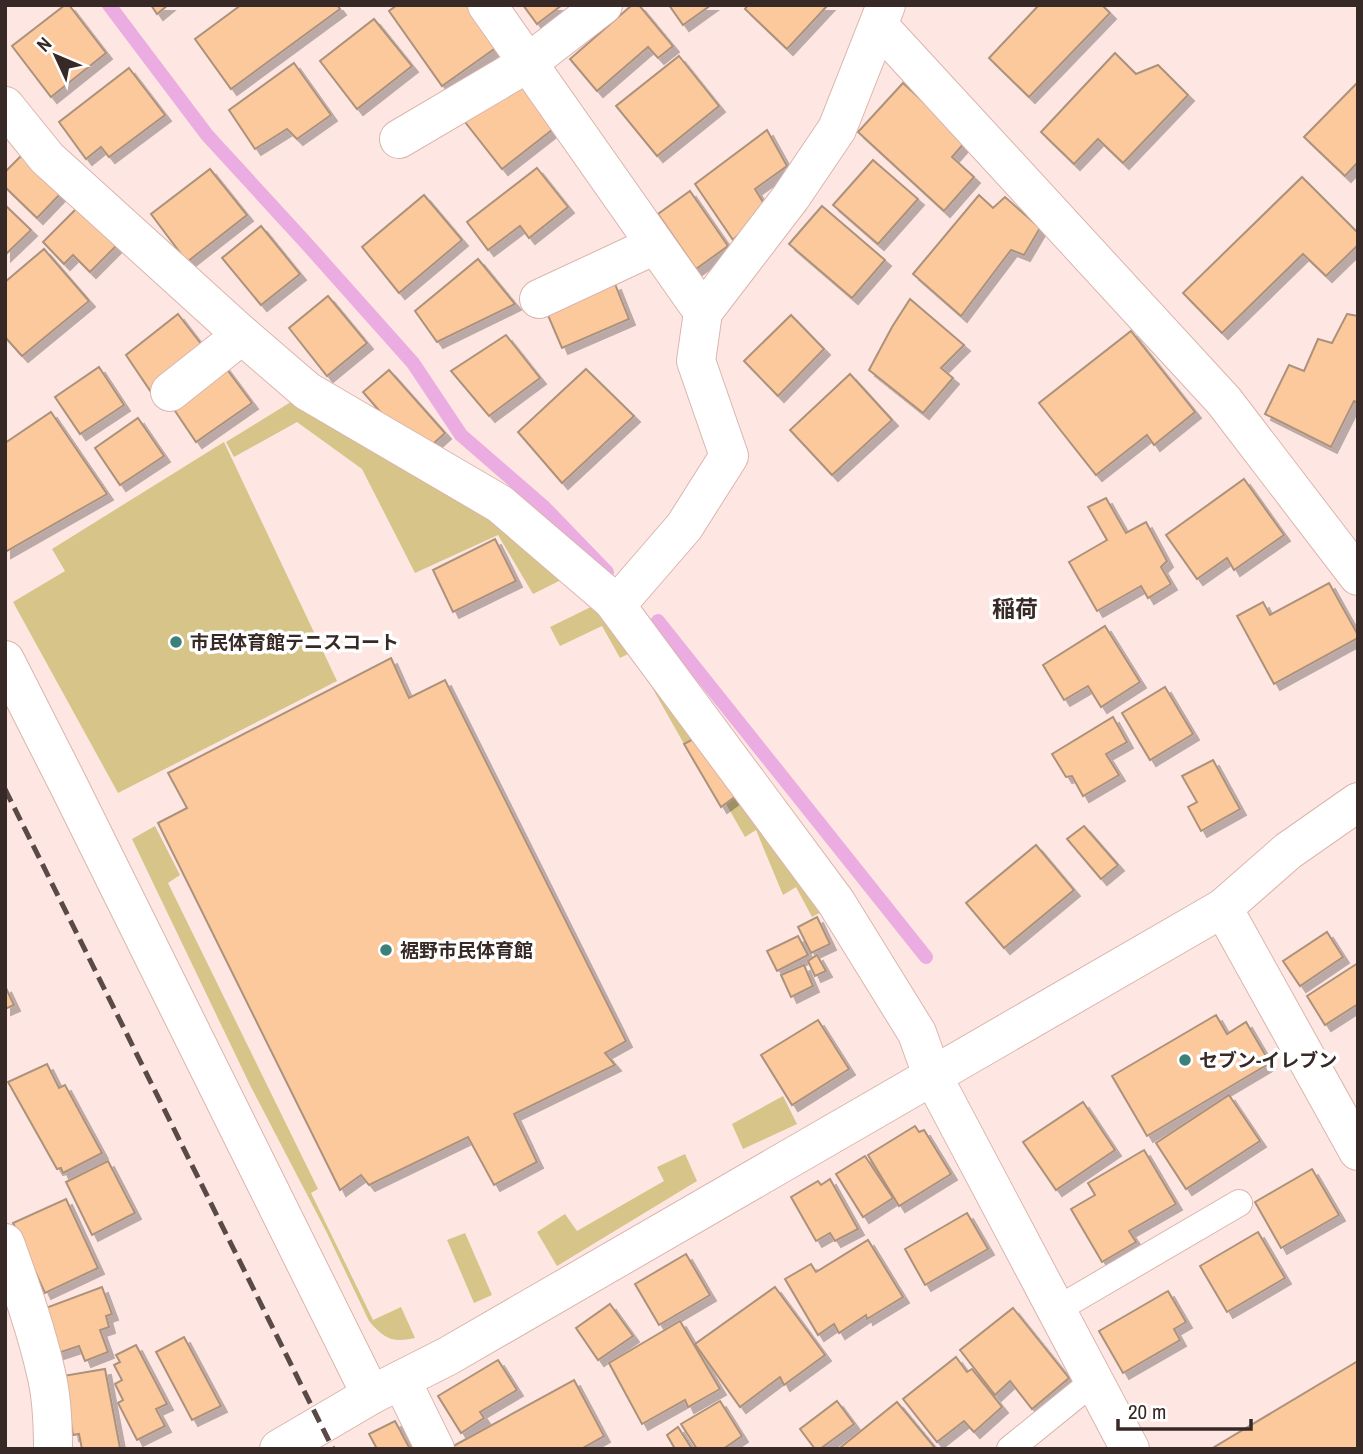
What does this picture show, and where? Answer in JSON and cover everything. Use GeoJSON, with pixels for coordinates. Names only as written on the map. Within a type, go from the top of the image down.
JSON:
{"type":"FeatureCollection","features":[{"type":"Feature","properties":{"kind":"street"},"geometry":{"type":"LineString","coordinates":[[487,5],[704,312]]}},
{"type":"Feature","properties":{"kind":"street"},"geometry":{"type":"LineString","coordinates":[[399,139],[527,63],[603,5]]}},
{"type":"Feature","properties":{"kind":"street"},"geometry":{"type":"LineString","coordinates":[[612,600],[626,594],[684,527],[729,456],[696,361],[704,312],[791,197],[837,129],[882,16],[1224,401],[1358,576]]}},
{"type":"Feature","properties":{"kind":"street"},"geometry":{"type":"LineString","coordinates":[[5,106],[47,158],[307,391],[500,504],[612,600],[836,902],[917,1033],[932,1075],[1130,1449]]}},
{"type":"Feature","properties":{"kind":"street"},"geometry":{"type":"LineString","coordinates":[[540,299],[655,245]]}},
{"type":"Feature","properties":{"kind":"street"},"geometry":{"type":"LineString","coordinates":[[170,392],[242,335]]}},
{"type":"Feature","properties":{"kind":"street"},"geometry":{"type":"LineString","coordinates":[[5,660],[99,846],[386,1387],[435,1449]]}},
{"type":"Feature","properties":{"kind":"street"},"geometry":{"type":"LineString","coordinates":[[279,1449],[386,1387],[448,1356],[1223,908],[1288,852],[1358,802]]}},
{"type":"Feature","properties":{"kind":"street"},"geometry":{"type":"LineString","coordinates":[[1223,908],[1358,1151]]}},
{"type":"Feature","properties":{"kind":"street"},"geometry":{"type":"LineString","coordinates":[[5,1242],[34,1326],[47,1375],[52,1449]]}},
{"type":"Feature","properties":{"kind":"lane"},"geometry":{"type":"LineString","coordinates":[[1056,1310],[1239,1203]]}},
{"type":"Feature","properties":{"kind":"lane"},"geometry":{"type":"LineString","coordinates":[[1010,1449],[1094,1381]]}},
{"type":"Feature","properties":{"kind":"shaded area"},"geometry":{"type":"Polygon","coordinates":[[[299,397],[573,574],[533,594],[498,535],[415,573],[362,469],[297,422],[234,457],[226,442],[299,397]]]}},
{"type":"Feature","properties":{"kind":"shaded area","name":"市民体育館テニスコート"},"geometry":{"type":"Polygon","coordinates":[[[224,442],[337,681],[118,793],[13,602],[65,571],[52,549],[224,442]]]}},
{"type":"Feature","properties":{"kind":"shaded area"},"geometry":{"type":"Polygon","coordinates":[[[601,602],[669,688],[821,912],[812,917],[796,887],[783,895],[756,830],[745,837],[726,804],[737,796],[699,735],[684,744],[632,652],[620,658],[602,626],[560,646],[550,627],[601,602]]]}},
{"type":"Feature","properties":{"kind":"shaded area"},"geometry":{"type":"Polygon","coordinates":[[[155,826],[180,875],[168,883],[318,1189],[311,1193],[373,1320],[401,1307],[415,1338],[389,1338],[369,1321],[326,1231],[250,1085],[132,839],[155,826]]]}},
{"type":"Feature","properties":{"kind":"shaded area"},"geometry":{"type":"Polygon","coordinates":[[[783,1096],[797,1124],[743,1149],[732,1124],[783,1096]]]}},
{"type":"Feature","properties":{"kind":"shaded area"},"geometry":{"type":"Polygon","coordinates":[[[685,1154],[697,1181],[557,1266],[537,1232],[565,1214],[577,1231],[664,1181],[657,1167],[685,1154]]]}},
{"type":"Feature","properties":{"kind":"shaded area"},"geometry":{"type":"Polygon","coordinates":[[[465,1233],[492,1295],[474,1303],[447,1240],[465,1233]]]}},
{"type":"Feature","properties":{"kind":"building"},"geometry":{"type":"Polygon","coordinates":[[[65,5],[69,5],[106,53],[51,97],[12,46],[65,5]]]}},
{"type":"Feature","properties":{"kind":"building"},"geometry":{"type":"Polygon","coordinates":[[[151,5],[168,5],[157,14],[151,5]]]}},
{"type":"Feature","properties":{"kind":"building"},"geometry":{"type":"Polygon","coordinates":[[[241,5],[337,5],[340,9],[231,89],[195,39],[241,5]]]}},
{"type":"Feature","properties":{"kind":"building"},"geometry":{"type":"Polygon","coordinates":[[[397,5],[468,5],[497,47],[442,86],[389,11],[397,5]]]}},
{"type":"Feature","properties":{"kind":"building"},"geometry":{"type":"Polygon","coordinates":[[[523,5],[562,5],[537,24],[523,5]]]}},
{"type":"Feature","properties":{"kind":"building"},"geometry":{"type":"Polygon","coordinates":[[[632,5],[639,5],[673,46],[658,58],[648,47],[597,91],[570,59],[632,5]]]}},
{"type":"Feature","properties":{"kind":"building"},"geometry":{"type":"Polygon","coordinates":[[[669,5],[711,5],[683,25],[669,5]]]}},
{"type":"Feature","properties":{"kind":"building"},"geometry":{"type":"Polygon","coordinates":[[[748,5],[828,5],[787,49],[745,9],[748,5]]]}},
{"type":"Feature","properties":{"kind":"building"},"geometry":{"type":"Polygon","coordinates":[[[1039,5],[1102,5],[1110,13],[1029,97],[989,58],[1039,5]]]}},
{"type":"Feature","properties":{"kind":"building"},"geometry":{"type":"Polygon","coordinates":[[[374,19],[412,66],[357,109],[320,61],[374,19]]]}},
{"type":"Feature","properties":{"kind":"building"},"geometry":{"type":"Polygon","coordinates":[[[1115,53],[1136,74],[1158,65],[1188,95],[1123,163],[1098,139],[1074,164],[1041,132],[1115,53]]]}},
{"type":"Feature","properties":{"kind":"building"},"geometry":{"type":"Polygon","coordinates":[[[679,56],[719,106],[657,156],[616,106],[679,56]]]}},
{"type":"Feature","properties":{"kind":"building"},"geometry":{"type":"Polygon","coordinates":[[[294,63],[331,115],[297,139],[287,129],[255,149],[229,110],[294,63]]]}},
{"type":"Feature","properties":{"kind":"building"},"geometry":{"type":"Polygon","coordinates":[[[129,68],[165,115],[109,157],[101,147],[86,159],[59,122],[129,68]]]}},
{"type":"Feature","properties":{"kind":"building"},"geometry":{"type":"Polygon","coordinates":[[[520,79],[557,126],[502,169],[465,122],[520,79]]]}},
{"type":"Feature","properties":{"kind":"building"},"geometry":{"type":"Polygon","coordinates":[[[1358,82],[1358,162],[1345,176],[1304,137],[1358,82]]]}},
{"type":"Feature","properties":{"kind":"building"},"geometry":{"type":"Polygon","coordinates":[[[903,83],[966,141],[952,157],[974,177],[944,211],[858,132],[903,83]]]}},
{"type":"Feature","properties":{"kind":"building"},"geometry":{"type":"Polygon","coordinates":[[[767,130],[787,166],[755,189],[766,207],[733,240],[695,184],[767,130]]]}},
{"type":"Feature","properties":{"kind":"building"},"geometry":{"type":"Polygon","coordinates":[[[24,153],[63,191],[37,218],[5,187],[5,172],[24,153]]]}},
{"type":"Feature","properties":{"kind":"building"},"geometry":{"type":"Polygon","coordinates":[[[873,160],[918,199],[878,244],[833,205],[873,160]]]}},
{"type":"Feature","properties":{"kind":"building"},"geometry":{"type":"Polygon","coordinates":[[[537,168],[568,207],[529,238],[520,226],[488,250],[467,222],[537,168]]]}},
{"type":"Feature","properties":{"kind":"building"},"geometry":{"type":"Polygon","coordinates":[[[210,169],[247,215],[187,262],[151,214],[210,169]]]}},
{"type":"Feature","properties":{"kind":"building"},"geometry":{"type":"Polygon","coordinates":[[[1302,177],[1358,233],[1358,245],[1326,276],[1303,254],[1222,333],[1183,293],[1302,177]]]}},
{"type":"Feature","properties":{"kind":"building"},"geometry":{"type":"Polygon","coordinates":[[[690,191],[728,246],[696,269],[658,214],[690,191]]]}},
{"type":"Feature","properties":{"kind":"building"},"geometry":{"type":"Polygon","coordinates":[[[424,195],[462,240],[399,293],[362,247],[424,195]]]}},
{"type":"Feature","properties":{"kind":"building"},"geometry":{"type":"Polygon","coordinates":[[[979,195],[993,208],[1005,197],[1040,228],[1024,255],[1011,250],[961,316],[913,274],[979,195]]]}},
{"type":"Feature","properties":{"kind":"building"},"geometry":{"type":"Polygon","coordinates":[[[5,205],[31,230],[5,255],[5,205]]]}},
{"type":"Feature","properties":{"kind":"building"},"geometry":{"type":"Polygon","coordinates":[[[822,206],[885,260],[852,298],[789,244],[822,206]]]}},
{"type":"Feature","properties":{"kind":"building"},"geometry":{"type":"Polygon","coordinates":[[[78,207],[116,246],[90,272],[73,255],[64,264],[43,242],[78,207]]]}},
{"type":"Feature","properties":{"kind":"building"},"geometry":{"type":"Polygon","coordinates":[[[261,226],[300,274],[261,305],[222,258],[261,226]]]}},
{"type":"Feature","properties":{"kind":"building"},"geometry":{"type":"Polygon","coordinates":[[[44,249],[89,301],[22,356],[5,337],[5,282],[44,249]]]}},
{"type":"Feature","properties":{"kind":"building"},"geometry":{"type":"Polygon","coordinates":[[[478,259],[515,304],[437,342],[415,311],[478,259]]]}},
{"type":"Feature","properties":{"kind":"building"},"geometry":{"type":"Polygon","coordinates":[[[615,284],[629,319],[562,348],[547,313],[615,284]]]}},
{"type":"Feature","properties":{"kind":"building"},"geometry":{"type":"Polygon","coordinates":[[[328,296],[367,343],[327,376],[289,328],[328,296]]]}},
{"type":"Feature","properties":{"kind":"building"},"geometry":{"type":"Polygon","coordinates":[[[910,299],[964,345],[941,368],[953,378],[923,413],[869,370],[910,299]]]}},
{"type":"Feature","properties":{"kind":"building"},"geometry":{"type":"Polygon","coordinates":[[[178,314],[208,353],[151,392],[126,355],[178,314]]]}},
{"type":"Feature","properties":{"kind":"building"},"geometry":{"type":"Polygon","coordinates":[[[1347,314],[1358,316],[1358,403],[1354,401],[1331,447],[1265,414],[1289,365],[1304,371],[1318,339],[1332,343],[1347,314]]]}},
{"type":"Feature","properties":{"kind":"building"},"geometry":{"type":"Polygon","coordinates":[[[791,315],[824,349],[778,396],[744,361],[791,315]]]}},
{"type":"Feature","properties":{"kind":"building"},"geometry":{"type":"Polygon","coordinates":[[[1131,331],[1195,412],[1154,445],[1147,435],[1096,475],[1039,403],[1131,331]]]}},
{"type":"Feature","properties":{"kind":"building"},"geometry":{"type":"Polygon","coordinates":[[[506,335],[540,378],[489,416],[451,371],[506,335]]]}},
{"type":"Feature","properties":{"kind":"building"},"geometry":{"type":"Polygon","coordinates":[[[223,364],[252,403],[196,442],[171,405],[223,364]]]}},
{"type":"Feature","properties":{"kind":"building"},"geometry":{"type":"Polygon","coordinates":[[[99,367],[124,405],[80,434],[55,397],[99,367]]]}},
{"type":"Feature","properties":{"kind":"building"},"geometry":{"type":"Polygon","coordinates":[[[586,369],[634,416],[562,483],[518,432],[586,369]]]}},
{"type":"Feature","properties":{"kind":"building"},"geometry":{"type":"Polygon","coordinates":[[[389,370],[445,433],[433,444],[382,414],[363,392],[389,370]]]}},
{"type":"Feature","properties":{"kind":"building"},"geometry":{"type":"Polygon","coordinates":[[[850,374],[892,420],[832,475],[790,430],[850,374]]]}},
{"type":"Feature","properties":{"kind":"building"},"geometry":{"type":"Polygon","coordinates":[[[51,412],[107,494],[5,552],[5,443],[51,412]]]}},
{"type":"Feature","properties":{"kind":"building"},"geometry":{"type":"Polygon","coordinates":[[[138,418],[164,456],[120,485],[95,448],[138,418]]]}},
{"type":"Feature","properties":{"kind":"building"},"geometry":{"type":"Polygon","coordinates":[[[1244,479],[1284,535],[1234,570],[1227,558],[1197,579],[1166,535],[1244,479]]]}},
{"type":"Feature","properties":{"kind":"building"},"geometry":{"type":"Polygon","coordinates":[[[1106,498],[1126,533],[1146,522],[1167,561],[1161,567],[1171,584],[1148,598],[1141,586],[1097,611],[1069,562],[1107,540],[1088,507],[1106,498]]]}},
{"type":"Feature","properties":{"kind":"building"},"geometry":{"type":"Polygon","coordinates":[[[495,539],[516,581],[453,612],[433,570],[495,539]]]}},
{"type":"Feature","properties":{"kind":"building"},"geometry":{"type":"Polygon","coordinates":[[[1329,583],[1358,638],[1274,684],[1237,616],[1263,602],[1270,615],[1329,583]]]}},
{"type":"Feature","properties":{"kind":"building"},"geometry":{"type":"Polygon","coordinates":[[[1105,626],[1140,682],[1101,707],[1088,686],[1064,700],[1043,665],[1105,626]]]}},
{"type":"Feature","properties":{"kind":"building","name":"裾野市民体育館"},"geometry":{"type":"Polygon","coordinates":[[[391,658],[409,698],[445,680],[626,1041],[605,1053],[615,1065],[514,1114],[537,1162],[494,1185],[468,1137],[369,1185],[361,1175],[340,1190],[158,823],[187,808],[168,773],[391,658]]]}},
{"type":"Feature","properties":{"kind":"building"},"geometry":{"type":"Polygon","coordinates":[[[1165,687],[1193,734],[1150,760],[1122,713],[1165,687]]]}},
{"type":"Feature","properties":{"kind":"building"},"geometry":{"type":"Polygon","coordinates":[[[1113,717],[1127,742],[1106,754],[1119,775],[1083,796],[1072,776],[1066,777],[1052,754],[1113,717]]]}},
{"type":"Feature","properties":{"kind":"building"},"geometry":{"type":"Polygon","coordinates":[[[699,736],[736,796],[721,807],[684,744],[699,736]]]}},
{"type":"Feature","properties":{"kind":"building"},"geometry":{"type":"Polygon","coordinates":[[[1213,760],[1240,809],[1201,831],[1188,807],[1197,802],[1182,776],[1213,760]]]}},
{"type":"Feature","properties":{"kind":"building"},"geometry":{"type":"Polygon","coordinates":[[[1084,826],[1118,865],[1101,879],[1067,839],[1084,826]]]}},
{"type":"Feature","properties":{"kind":"building"},"geometry":{"type":"Polygon","coordinates":[[[1036,845],[1074,890],[1004,948],[966,903],[1036,845]]]}},
{"type":"Feature","properties":{"kind":"building"},"geometry":{"type":"Polygon","coordinates":[[[817,917],[830,944],[811,953],[798,927],[817,917]]]}},
{"type":"Feature","properties":{"kind":"building"},"geometry":{"type":"Polygon","coordinates":[[[1327,932],[1343,957],[1300,986],[1283,961],[1327,932]]]}},
{"type":"Feature","properties":{"kind":"building"},"geometry":{"type":"Polygon","coordinates":[[[798,936],[808,955],[777,971],[767,951],[798,936]]]}},
{"type":"Feature","properties":{"kind":"building"},"geometry":{"type":"Polygon","coordinates":[[[817,955],[826,971],[815,976],[808,961],[817,955]]]}},
{"type":"Feature","properties":{"kind":"building"},"geometry":{"type":"Polygon","coordinates":[[[1358,963],[1358,1004],[1325,1025],[1307,996],[1358,963]]]}},
{"type":"Feature","properties":{"kind":"building"},"geometry":{"type":"Polygon","coordinates":[[[804,965],[813,986],[791,997],[781,975],[804,965]]]}},
{"type":"Feature","properties":{"kind":"building"},"geometry":{"type":"Polygon","coordinates":[[[5,986],[14,1005],[5,1009],[5,986]]]}},
{"type":"Feature","properties":{"kind":"building"},"geometry":{"type":"Polygon","coordinates":[[[1216,1015],[1227,1034],[1246,1022],[1270,1063],[1147,1136],[1112,1076],[1216,1015]]]}},
{"type":"Feature","properties":{"kind":"building"},"geometry":{"type":"Polygon","coordinates":[[[818,1020],[849,1069],[792,1105],[761,1055],[818,1020]]]}},
{"type":"Feature","properties":{"kind":"building"},"geometry":{"type":"Polygon","coordinates":[[[47,1064],[59,1088],[65,1085],[102,1153],[63,1173],[61,1168],[57,1169],[8,1082],[47,1064]]]}},
{"type":"Feature","properties":{"kind":"building"},"geometry":{"type":"Polygon","coordinates":[[[1229,1095],[1260,1141],[1186,1189],[1156,1143],[1229,1095]]]}},
{"type":"Feature","properties":{"kind":"building"},"geometry":{"type":"Polygon","coordinates":[[[1083,1102],[1115,1150],[1056,1190],[1023,1142],[1083,1102]]]}},
{"type":"Feature","properties":{"kind":"building"},"geometry":{"type":"Polygon","coordinates":[[[915,1126],[919,1132],[924,1130],[951,1174],[899,1206],[868,1155],[915,1126]]]}},
{"type":"Feature","properties":{"kind":"building"},"geometry":{"type":"Polygon","coordinates":[[[1144,1150],[1176,1204],[1129,1231],[1136,1242],[1102,1262],[1071,1209],[1095,1195],[1088,1183],[1144,1150]]]}},
{"type":"Feature","properties":{"kind":"building"},"geometry":{"type":"Polygon","coordinates":[[[865,1156],[893,1198],[863,1217],[836,1174],[865,1156]]]}},
{"type":"Feature","properties":{"kind":"building"},"geometry":{"type":"Polygon","coordinates":[[[108,1161],[135,1213],[92,1235],[66,1182],[108,1161]]]}},
{"type":"Feature","properties":{"kind":"building"},"geometry":{"type":"Polygon","coordinates":[[[1312,1169],[1339,1215],[1281,1248],[1255,1202],[1312,1169]]]}},
{"type":"Feature","properties":{"kind":"building"},"geometry":{"type":"Polygon","coordinates":[[[830,1179],[858,1229],[835,1241],[830,1233],[816,1241],[791,1197],[818,1181],[821,1185],[830,1179]]]}},
{"type":"Feature","properties":{"kind":"building"},"geometry":{"type":"Polygon","coordinates":[[[66,1199],[98,1268],[45,1293],[13,1223],[66,1199]]]}},
{"type":"Feature","properties":{"kind":"building"},"geometry":{"type":"Polygon","coordinates":[[[967,1213],[988,1249],[925,1285],[905,1249],[967,1213]]]}},
{"type":"Feature","properties":{"kind":"building"},"geometry":{"type":"Polygon","coordinates":[[[1258,1232],[1285,1278],[1227,1312],[1200,1266],[1258,1232]]]}},
{"type":"Feature","properties":{"kind":"building"},"geometry":{"type":"Polygon","coordinates":[[[868,1240],[903,1297],[867,1319],[866,1315],[839,1333],[834,1324],[818,1335],[785,1279],[811,1264],[816,1272],[868,1240]]]}},
{"type":"Feature","properties":{"kind":"building"},"geometry":{"type":"Polygon","coordinates":[[[686,1254],[710,1295],[659,1325],[635,1284],[686,1254]]]}},
{"type":"Feature","properties":{"kind":"building"},"geometry":{"type":"Polygon","coordinates":[[[102,1287],[112,1314],[106,1316],[109,1327],[100,1330],[108,1352],[85,1361],[79,1346],[58,1353],[43,1309],[102,1287]]]}},
{"type":"Feature","properties":{"kind":"building"},"geometry":{"type":"Polygon","coordinates":[[[775,1287],[825,1355],[784,1385],[780,1377],[740,1407],[695,1344],[775,1287]]]}},
{"type":"Feature","properties":{"kind":"building"},"geometry":{"type":"Polygon","coordinates":[[[1168,1291],[1186,1322],[1174,1329],[1180,1340],[1123,1373],[1099,1331],[1168,1291]]]}},
{"type":"Feature","properties":{"kind":"building"},"geometry":{"type":"Polygon","coordinates":[[[610,1304],[633,1336],[598,1360],[576,1328],[610,1304]]]}},
{"type":"Feature","properties":{"kind":"building"},"geometry":{"type":"Polygon","coordinates":[[[1013,1308],[1069,1378],[1032,1409],[1010,1381],[995,1395],[960,1350],[1013,1308]]]}},
{"type":"Feature","properties":{"kind":"building"},"geometry":{"type":"Polygon","coordinates":[[[680,1321],[720,1389],[688,1407],[685,1400],[642,1424],[609,1363],[680,1321]]]}},
{"type":"Feature","properties":{"kind":"building"},"geometry":{"type":"Polygon","coordinates":[[[184,1337],[221,1406],[192,1420],[156,1352],[184,1337]]]}},
{"type":"Feature","properties":{"kind":"building"},"geometry":{"type":"Polygon","coordinates":[[[136,1345],[167,1404],[156,1409],[165,1426],[137,1440],[118,1403],[123,1400],[115,1384],[122,1380],[114,1365],[120,1362],[116,1355],[136,1345]]]}},
{"type":"Feature","properties":{"kind":"building"},"geometry":{"type":"Polygon","coordinates":[[[956,1357],[967,1372],[972,1369],[1002,1407],[974,1432],[964,1421],[937,1442],[903,1399],[956,1357]]]}},
{"type":"Feature","properties":{"kind":"building"},"geometry":{"type":"Polygon","coordinates":[[[498,1360],[517,1390],[480,1412],[484,1418],[461,1433],[438,1396],[498,1360]]]}},
{"type":"Feature","properties":{"kind":"building"},"geometry":{"type":"Polygon","coordinates":[[[1358,1361],[1358,1449],[1211,1449],[1358,1361]]]}},
{"type":"Feature","properties":{"kind":"building"},"geometry":{"type":"Polygon","coordinates":[[[105,1369],[120,1448],[82,1449],[79,1434],[73,1435],[63,1376],[105,1369]]]}},
{"type":"Feature","properties":{"kind":"building"},"geometry":{"type":"Polygon","coordinates":[[[574,1380],[604,1436],[581,1449],[448,1449],[574,1380]]]}},
{"type":"Feature","properties":{"kind":"building"},"geometry":{"type":"Polygon","coordinates":[[[720,1401],[742,1436],[723,1449],[697,1449],[681,1424],[720,1401]]]}},
{"type":"Feature","properties":{"kind":"building"},"geometry":{"type":"Polygon","coordinates":[[[837,1401],[854,1424],[820,1449],[815,1449],[800,1429],[837,1401]]]}},
{"type":"Feature","properties":{"kind":"building"},"geometry":{"type":"Polygon","coordinates":[[[897,1402],[936,1449],[842,1449],[841,1447],[897,1402]]]}},
{"type":"Feature","properties":{"kind":"building"},"geometry":{"type":"Polygon","coordinates":[[[395,1421],[410,1449],[377,1449],[369,1434],[395,1421]]]}},
{"type":"Feature","properties":{"kind":"building"},"geometry":{"type":"Polygon","coordinates":[[[678,1427],[692,1449],[675,1449],[667,1435],[678,1427]]]}},
{"type":"Feature","properties":{"kind":"waterway"},"geometry":{"type":"LineString","coordinates":[[109,5],[207,135],[413,363],[461,435],[544,507],[607,572]]}},
{"type":"Feature","properties":{"kind":"waterway"},"geometry":{"type":"LineString","coordinates":[[658,621],[926,957]]}},
{"type":"Feature","properties":{"kind":"railway"},"geometry":{"type":"LineString","coordinates":[[5,789],[333,1449]]}},
{"type":"Feature","properties":{"kind":"place","name":"市民体育館テニスコート"},"geometry":{"type":"Point","coordinates":[176,642]}},
{"type":"Feature","properties":{"kind":"place","name":"裾野市民体育館"},"geometry":{"type":"Point","coordinates":[386,950]}},
{"type":"Feature","properties":{"kind":"place","name":"セブン-イレブン"},"geometry":{"type":"Point","coordinates":[1185,1060]}},
{"type":"Feature","properties":{"kind":"district","name":"稲荷"},"geometry":{"type":"Point","coordinates":[1015,609]}}]}
